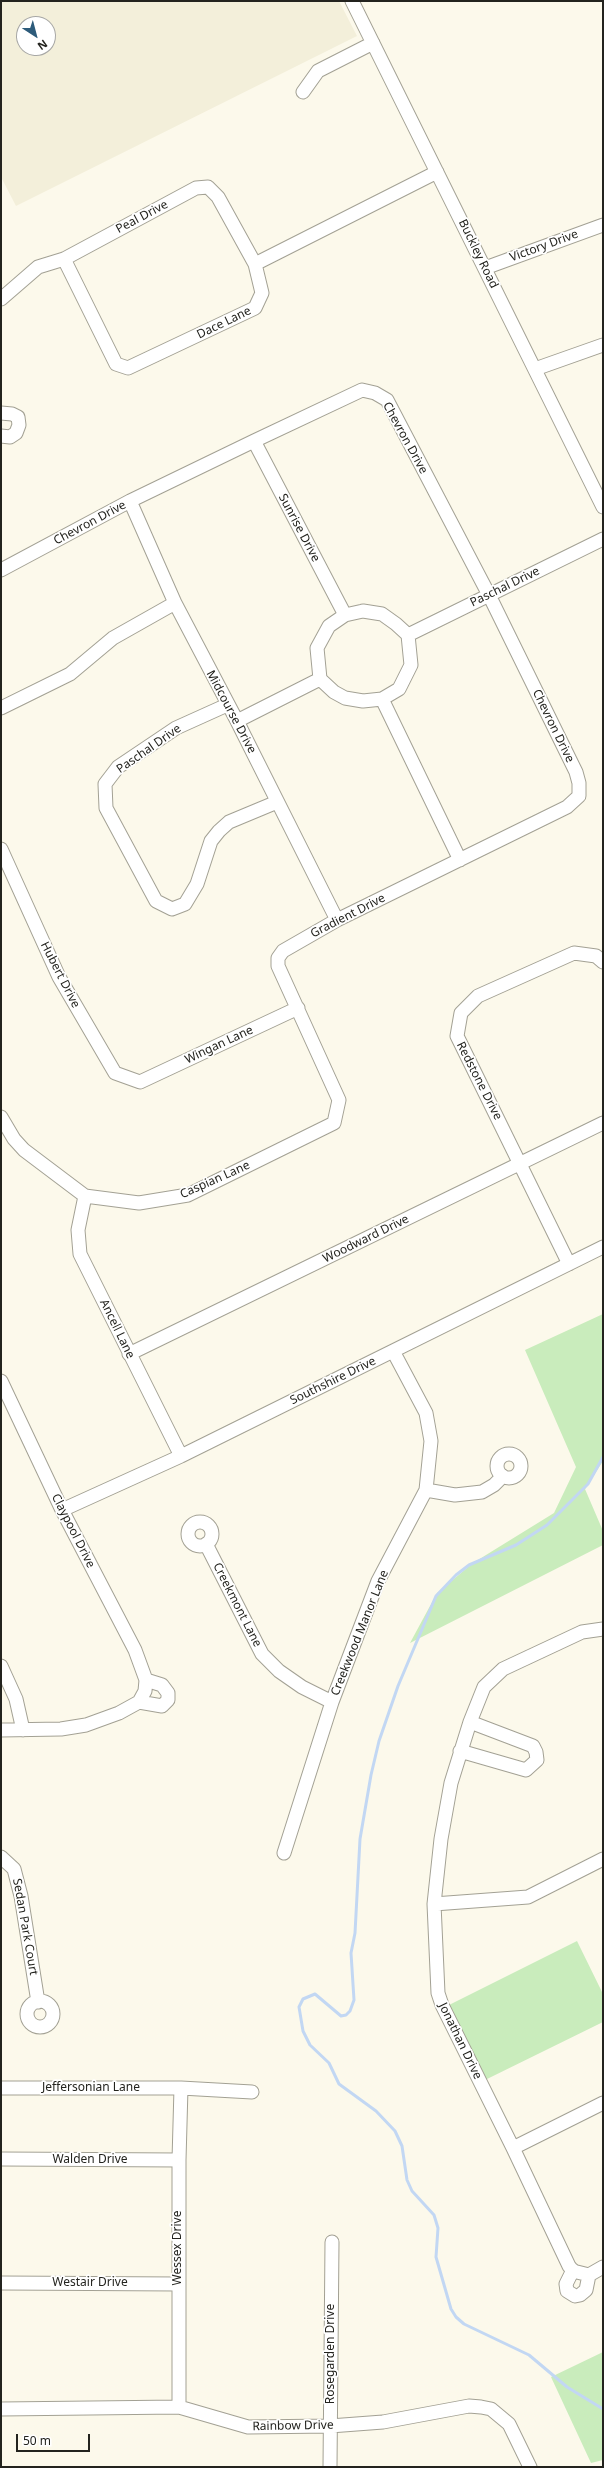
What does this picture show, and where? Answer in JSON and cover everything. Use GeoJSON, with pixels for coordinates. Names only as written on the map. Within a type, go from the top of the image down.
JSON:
{"type":"FeatureCollection","features":[{"type":"Feature","properties":{"kind":"street","name":"Buckley Road"},"geometry":{"type":"LineString","coordinates":[[352,1],[603,507]]}},
{"type":"Feature","properties":{"kind":"street"},"geometry":{"type":"LineString","coordinates":[[303,92],[318,72],[373,43]]}},
{"type":"Feature","properties":{"kind":"street"},"geometry":{"type":"LineString","coordinates":[[255,264],[437,172]]}},
{"type":"Feature","properties":{"kind":"street","name":"Peal Drive"},"geometry":{"type":"LineString","coordinates":[[1,299],[38,267],[64,259],[196,188],[208,187],[218,196],[255,264]]}},
{"type":"Feature","properties":{"kind":"street","name":"Victory Drive"},"geometry":{"type":"LineString","coordinates":[[485,268],[603,225]]}},
{"type":"Feature","properties":{"kind":"street","name":"Dace Lane"},"geometry":{"type":"LineString","coordinates":[[64,259],[116,364],[128,368],[255,308],[262,293],[255,264]]}},
{"type":"Feature","properties":{"kind":"street"},"geometry":{"type":"LineString","coordinates":[[535,369],[603,344]]}},
{"type":"Feature","properties":{"kind":"street","name":"Chevron Drive"},"geometry":{"type":"LineString","coordinates":[[1,570],[130,501],[254,441],[362,390],[375,393],[387,400],[489,595],[576,772],[579,783],[579,796]]}},
{"type":"Feature","properties":{"kind":"street"},"geometry":{"type":"LineString","coordinates":[[1,413],[18,417],[19,425],[16,433],[10,437],[1,436]]}},
{"type":"Feature","properties":{"kind":"street","name":"Sunrise Drive"},"geometry":{"type":"LineString","coordinates":[[254,441],[344,615]]}},
{"type":"Feature","properties":{"kind":"street","name":"Midcourse Drive"},"geometry":{"type":"LineString","coordinates":[[130,501],[175,603],[227,705],[237,721],[337,920]]}},
{"type":"Feature","properties":{"kind":"street","name":"Paschal Drive"},"geometry":{"type":"LineString","coordinates":[[408,635],[603,539]]}},
{"type":"Feature","properties":{"kind":"street"},"geometry":{"type":"LineString","coordinates":[[1,708],[70,674],[113,638],[175,603]]}},
{"type":"Feature","properties":{"kind":"street"},"geometry":{"type":"LineString","coordinates":[[363,611],[382,614],[408,635],[411,665],[399,689],[382,699],[362,701],[345,698],[334,692],[320,679],[317,648],[329,626],[344,615],[363,611]]}},
{"type":"Feature","properties":{"kind":"street"},"geometry":{"type":"LineString","coordinates":[[237,721],[320,679]]}},
{"type":"Feature","properties":{"kind":"street"},"geometry":{"type":"LineString","coordinates":[[382,699],[460,860]]}},
{"type":"Feature","properties":{"kind":"street","name":"Paschal Drive"},"geometry":{"type":"LineString","coordinates":[[227,705],[176,728],[118,767],[105,784],[106,808],[156,901],[172,909],[186,904],[197,884],[211,841],[219,831],[229,822],[277,802]]}},
{"type":"Feature","properties":{"kind":"street","name":"Gradient Drive"},"geometry":{"type":"LineString","coordinates":[[334,1123],[339,1100],[278,966],[278,958],[283,951],[337,920],[567,807],[579,796]]}},
{"type":"Feature","properties":{"kind":"street","name":"Hubert Drive"},"geometry":{"type":"LineString","coordinates":[[1,849],[59,977],[115,1073],[140,1082]]}},
{"type":"Feature","properties":{"kind":"street","name":"Redstone Drive"},"geometry":{"type":"LineString","coordinates":[[569,1264],[457,1036],[461,1012],[478,996],[574,953],[596,956],[603,962]]}},
{"type":"Feature","properties":{"kind":"street","name":"Wingan Lane"},"geometry":{"type":"LineString","coordinates":[[140,1082],[298,1008]]}},
{"type":"Feature","properties":{"kind":"street","name":"Caspian Lane"},"geometry":{"type":"LineString","coordinates":[[1,1116],[14,1139],[24,1150],[85,1196],[139,1203],[188,1195],[334,1123]]}},
{"type":"Feature","properties":{"kind":"street","name":"Woodward Drive"},"geometry":{"type":"LineString","coordinates":[[129,1354],[603,1123]]}},
{"type":"Feature","properties":{"kind":"street","name":"Ancell Lane"},"geometry":{"type":"LineString","coordinates":[[85,1196],[78,1230],[80,1254],[181,1456]]}},
{"type":"Feature","properties":{"kind":"street","name":"Southshire Drive"},"geometry":{"type":"LineString","coordinates":[[62,1510],[181,1456],[603,1247]]}},
{"type":"Feature","properties":{"kind":"street","name":"Creekwood Manor Lane"},"geometry":{"type":"LineString","coordinates":[[284,1853],[332,1702],[378,1581],[426,1490],[431,1440],[426,1413],[393,1351]]}},
{"type":"Feature","properties":{"kind":"street","name":"Claypool Drive"},"geometry":{"type":"LineString","coordinates":[[1,1381],[62,1510],[135,1650],[146,1680]]}},
{"type":"Feature","properties":{"kind":"street"},"geometry":{"type":"LineString","coordinates":[[426,1490],[455,1495],[482,1492],[494,1485],[503,1476]]}},
{"type":"Feature","properties":{"kind":"street","name":"Creekmont Lane"},"geometry":{"type":"LineString","coordinates":[[206,1544],[262,1654],[279,1671],[302,1687],[332,1702]]}},
{"type":"Feature","properties":{"kind":"street","name":"Jonathan Drive"},"geometry":{"type":"LineString","coordinates":[[572,2270],[438,1993],[434,1904],[443,1825],[450,1783],[470,1722],[484,1687],[503,1669],[582,1632],[603,1629]]}},
{"type":"Feature","properties":{"kind":"street"},"geometry":{"type":"LineString","coordinates":[[1,1666],[16,1699],[23,1730]]}},
{"type":"Feature","properties":{"kind":"street"},"geometry":{"type":"LineString","coordinates":[[1,1730],[23,1730],[86,1725],[119,1713],[139,1702],[145,1691],[146,1680],[162,1685],[168,1692],[168,1700],[162,1706],[139,1702]]}},
{"type":"Feature","properties":{"kind":"street"},"geometry":{"type":"LineString","coordinates":[[460,1751],[526,1770],[537,1760],[536,1752],[532,1746],[470,1722]]}},
{"type":"Feature","properties":{"kind":"street","name":"Sedan Park Court"},"geometry":{"type":"LineString","coordinates":[[1,1858],[14,1869],[21,1896],[38,2002]]}},
{"type":"Feature","properties":{"kind":"street"},"geometry":{"type":"LineString","coordinates":[[434,1904],[528,1897],[603,1859]]}},
{"type":"Feature","properties":{"kind":"street","name":"Jeffersonian Lane"},"geometry":{"type":"LineString","coordinates":[[1,2088],[181,2088],[252,2092]]}},
{"type":"Feature","properties":{"kind":"street","name":"Wessex Drive"},"geometry":{"type":"LineString","coordinates":[[179,2407],[178,2284],[181,2088]]}},
{"type":"Feature","properties":{"kind":"street"},"geometry":{"type":"LineString","coordinates":[[513,2148],[603,2103]]}},
{"type":"Feature","properties":{"kind":"street","name":"Walden Drive"},"geometry":{"type":"LineString","coordinates":[[1,2159],[179,2160]]}},
{"type":"Feature","properties":{"kind":"street","name":"Rosegarden Drive"},"geometry":{"type":"LineString","coordinates":[[330,2467],[332,2242]]}},
{"type":"Feature","properties":{"kind":"street"},"geometry":{"type":"LineString","coordinates":[[589,2275],[586,2290],[580,2295],[575,2296],[567,2291],[566,2284],[572,2270],[589,2275],[603,2267]]}},
{"type":"Feature","properties":{"kind":"street","name":"Westair Drive"},"geometry":{"type":"LineString","coordinates":[[1,2283],[178,2284]]}},
{"type":"Feature","properties":{"kind":"street","name":"Rainbow Drive"},"geometry":{"type":"LineString","coordinates":[[1,2409],[179,2407],[248,2427],[330,2426],[383,2422],[469,2406],[486,2408],[500,2415],[509,2424],[530,2467]]}},
{"type":"Feature","properties":{"kind":"shaded area"},"geometry":{"type":"Polygon","coordinates":[[[1,1],[339,1],[357,36],[16,206],[1,177],[1,1]]]}},
{"type":"Feature","properties":{"kind":"green space"},"geometry":{"type":"Polygon","coordinates":[[[603,1314],[603,1461],[585,1489],[603,1531],[603,1545],[410,1643],[437,1593],[473,1563],[554,1513],[576,1467],[525,1350],[603,1314]]]}},
{"type":"Feature","properties":{"kind":"green space"},"geometry":{"type":"Polygon","coordinates":[[[577,1941],[603,1994],[603,2022],[485,2080],[449,2005],[577,1941]]]}},
{"type":"Feature","properties":{"kind":"green space"},"geometry":{"type":"Polygon","coordinates":[[[603,2352],[603,2460],[591,2463],[551,2377],[603,2352]]]}},
{"type":"Feature","properties":{"kind":"waterway"},"geometry":{"type":"LineString","coordinates":[[603,1457],[588,1484],[547,1525],[516,1545],[469,1565],[456,1575],[436,1596],[398,1686],[379,1741],[371,1775],[360,1839],[355,1933],[351,1953],[354,2000],[350,2011],[346,2015],[341,2016],[315,1994],[303,1999],[299,2007],[303,2031],[310,2045],[329,2063],[339,2084],[376,2111],[395,2131],[402,2146],[407,2180],[412,2191],[434,2215],[438,2228],[436,2257],[451,2309],[456,2317],[464,2324],[529,2355],[567,2387],[603,2409]]}}]}
